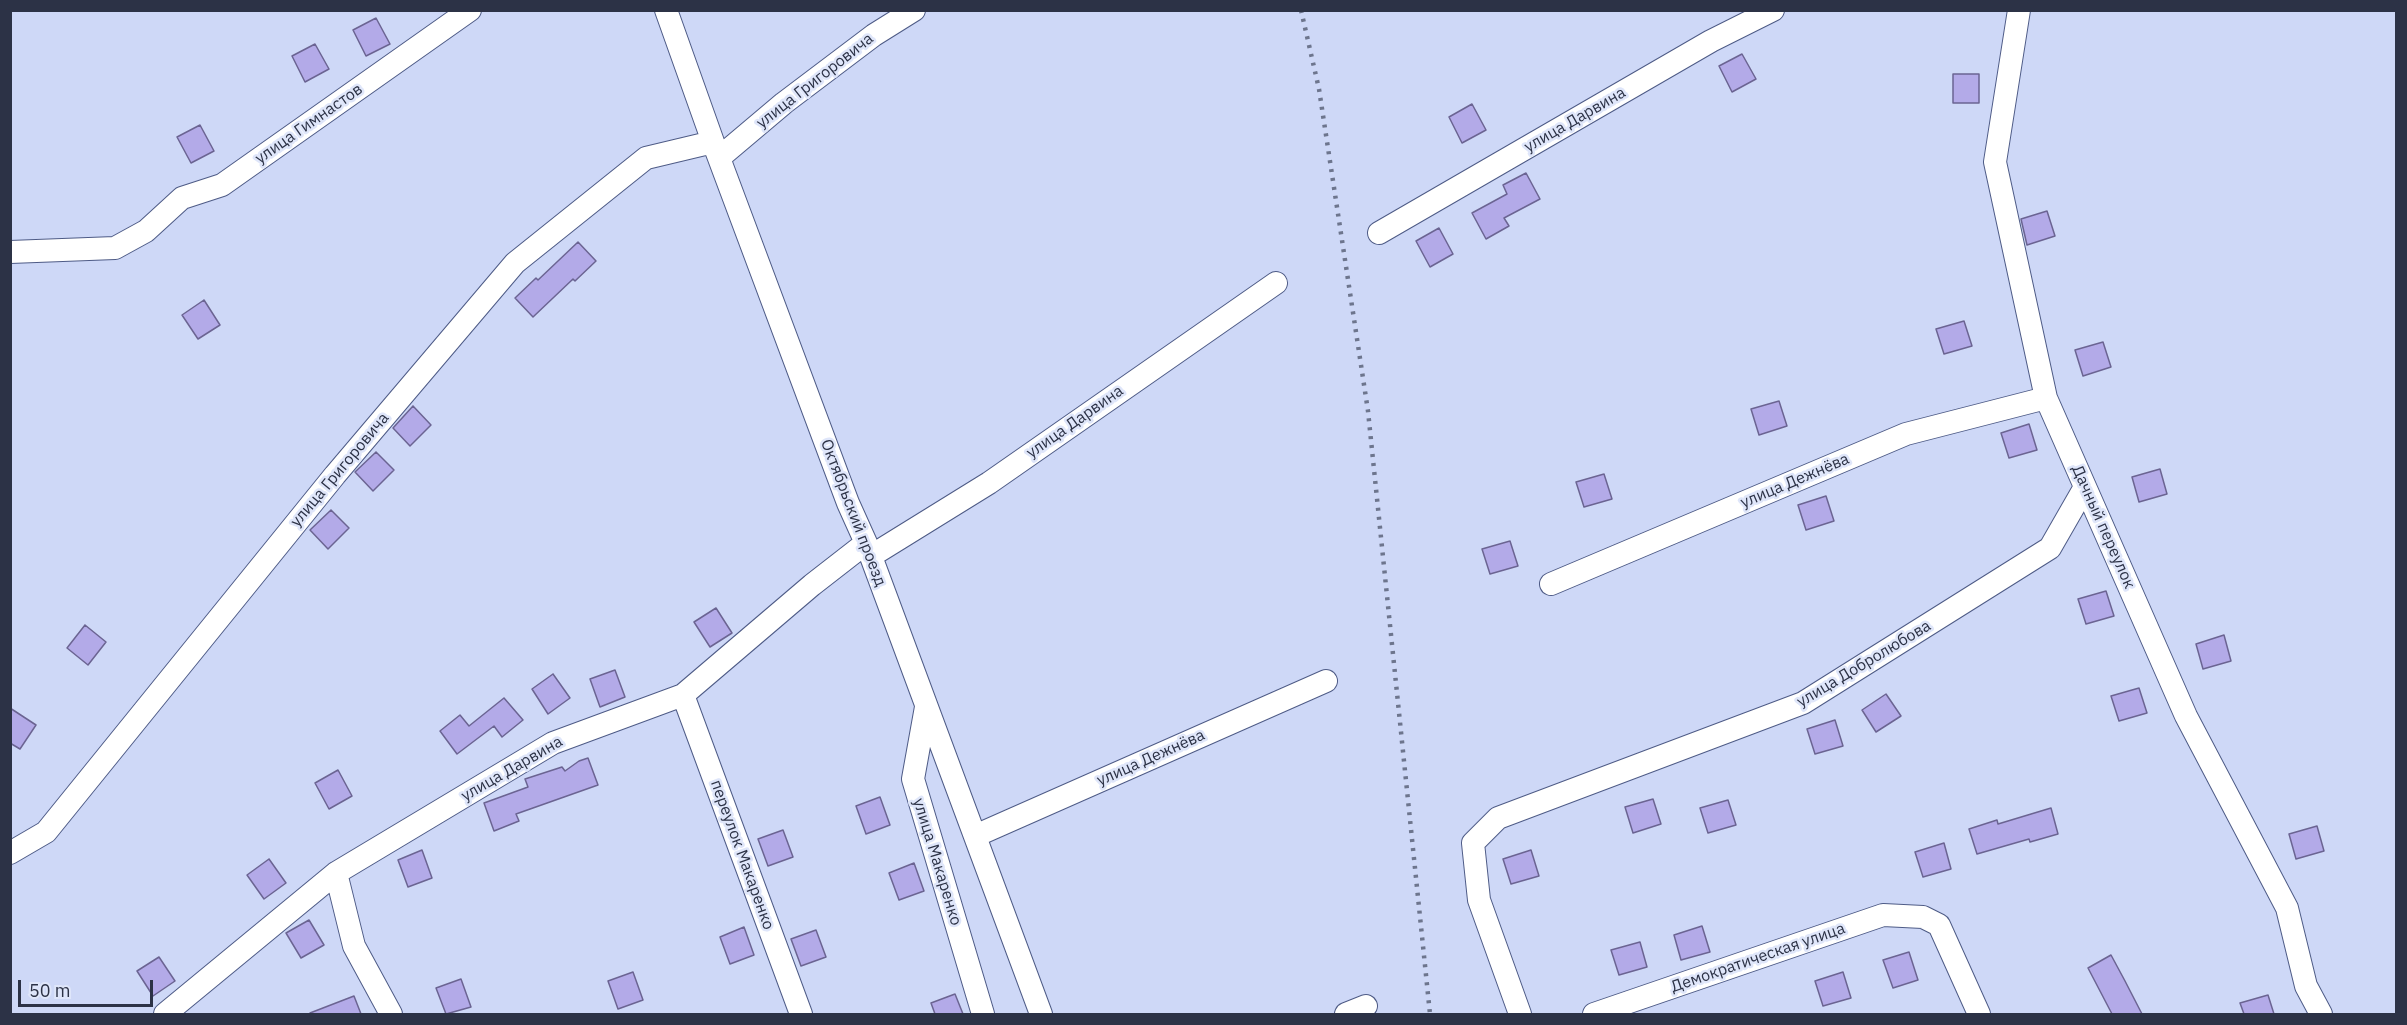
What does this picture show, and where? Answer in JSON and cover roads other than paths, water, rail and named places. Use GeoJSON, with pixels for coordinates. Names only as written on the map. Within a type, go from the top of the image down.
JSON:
{"type":"FeatureCollection","features":[{"type":"Feature","properties":{"kind":"street","name":"улица Гимнастов"},"geometry":{"type":"LineString","coordinates":[[10,252],[115,248],[146,231],[182,198],[222,185],[470,10]]}},
{"type":"Feature","properties":{"kind":"street","name":"Октябрьский проезд"},"geometry":{"type":"LineString","coordinates":[[666,10],[848,503],[869,550],[1041,1014]]}},
{"type":"Feature","properties":{"kind":"street","name":"улица Григоровича"},"geometry":{"type":"LineString","coordinates":[[10,853],[46,832],[328,484],[514,262],[646,158],[717,150],[874,35],[914,10]]}},
{"type":"Feature","properties":{"kind":"street","name":"улица Дарвина"},"geometry":{"type":"LineString","coordinates":[[1379,233],[1711,41],[1773,10]]}},
{"type":"Feature","properties":{"kind":"street","name":"Дачный переулок"},"geometry":{"type":"LineString","coordinates":[[2019,10],[1995,162],[2046,398],[2186,716],[2287,908],[2306,986],[2321,1014]]}},
{"type":"Feature","properties":{"kind":"street","name":"улица Дарвина"},"geometry":{"type":"LineString","coordinates":[[165,1014],[336,873],[554,742],[683,695],[812,585],[869,550],[989,483],[1276,283]]}},
{"type":"Feature","properties":{"kind":"street","name":"улица Дежнёва"},"geometry":{"type":"LineString","coordinates":[[1551,584],[1906,434],[2046,398]]}},
{"type":"Feature","properties":{"kind":"street","name":"улица Добролюбова"},"geometry":{"type":"LineString","coordinates":[[1520,1014],[1479,900],[1473,843],[1498,818],[1803,703],[2050,548],[2085,487]]}},
{"type":"Feature","properties":{"kind":"street","name":"улица Дежнёва"},"geometry":{"type":"LineString","coordinates":[[975,836],[1326,681]]}},
{"type":"Feature","properties":{"kind":"street","name":"переулок Макаренко"},"geometry":{"type":"LineString","coordinates":[[683,695],[801,1014]]}},
{"type":"Feature","properties":{"kind":"street","name":"улица Макаренко"},"geometry":{"type":"LineString","coordinates":[[926,707],[913,779],[983,1014]]}},
{"type":"Feature","properties":{"kind":"street"},"geometry":{"type":"LineString","coordinates":[[336,873],[354,946],[391,1014]]}},
{"type":"Feature","properties":{"kind":"street","name":"Демократическая улица"},"geometry":{"type":"LineString","coordinates":[[1594,1014],[1883,915],[1923,917],[1939,925],[1978,1014]]}},
{"type":"Feature","properties":{"kind":"railway"},"geometry":{"type":"LineString","coordinates":[[1301,10],[1319,89],[1368,411],[1430,1014]]}}]}
